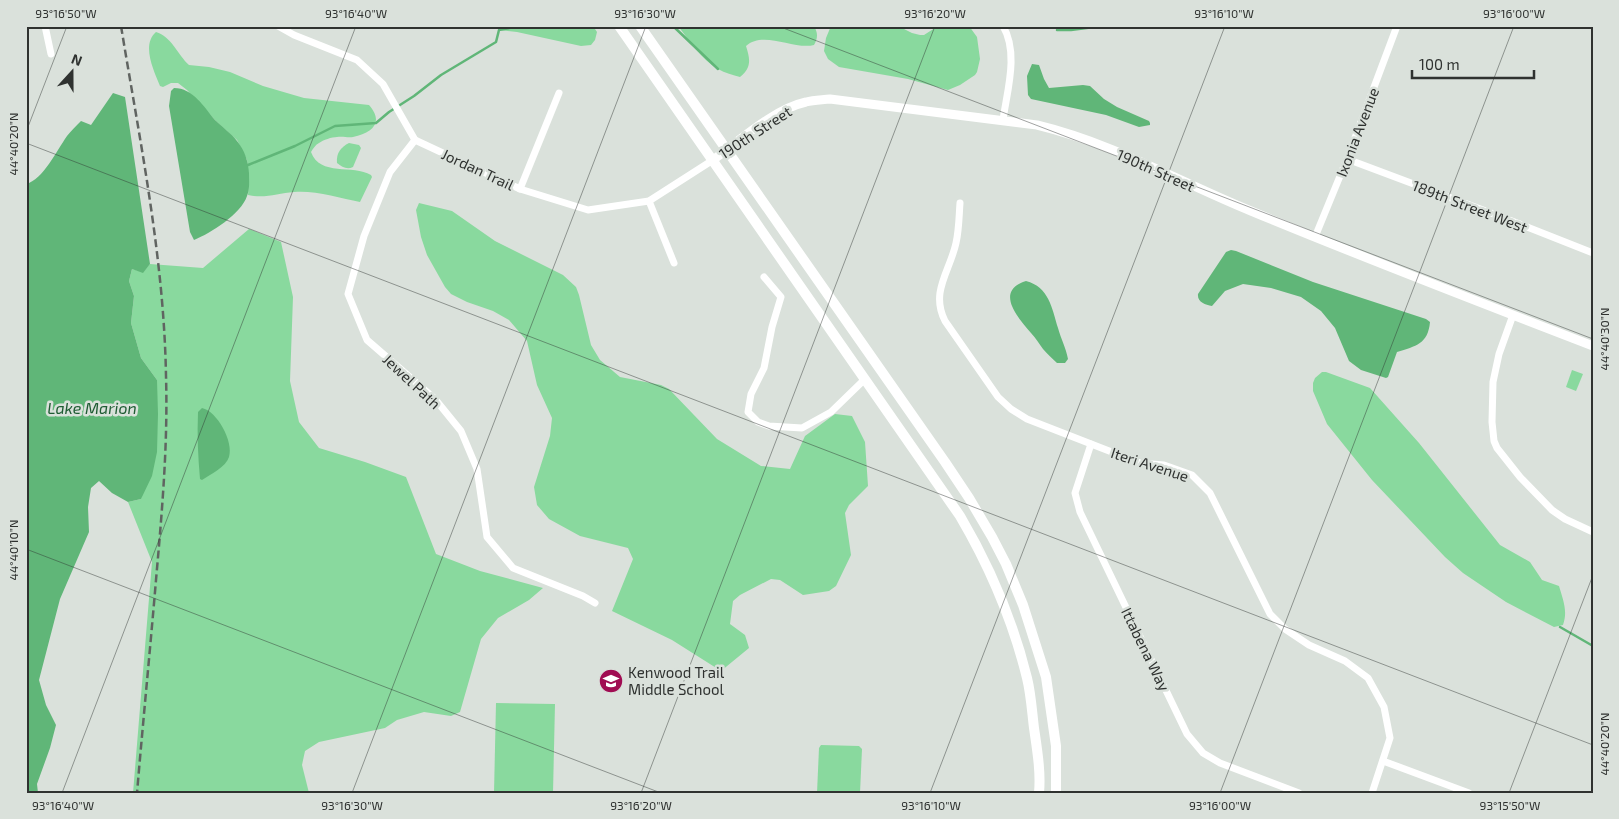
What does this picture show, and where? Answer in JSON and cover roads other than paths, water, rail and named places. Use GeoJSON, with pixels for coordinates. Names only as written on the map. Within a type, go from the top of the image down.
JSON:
{"type":"FeatureCollection","features":[{"type":"Feature","properties":{"kind":"main road"},"geometry":{"type":"LineString","coordinates":[[620,26],[960,516],[978,546],[1000,594],[1012,627],[1027,680],[1036,747],[1040,785],[1039,793]]}},
{"type":"Feature","properties":{"kind":"main road"},"geometry":{"type":"LineString","coordinates":[[640,26],[945,462],[992,537],[1006,564],[1023,605],[1046,677],[1056,746],[1056,793]]}},
{"type":"Feature","properties":{"kind":"street"},"geometry":{"type":"LineString","coordinates":[[45,26],[50,54]]}},
{"type":"Feature","properties":{"kind":"street"},"geometry":{"type":"LineString","coordinates":[[278,26],[294,35],[356,60],[383,84],[415,140]]}},
{"type":"Feature","properties":{"kind":"street"},"geometry":{"type":"LineString","coordinates":[[1003,26],[1008,35],[1011,53],[1003,120]]}},
{"type":"Feature","properties":{"kind":"street","name":"Ixonia Avenue"},"geometry":{"type":"LineString","coordinates":[[1315,237],[1347,159],[1397,26]]}},
{"type":"Feature","properties":{"kind":"street"},"geometry":{"type":"LineString","coordinates":[[520,189],[558,93]]}},
{"type":"Feature","properties":{"kind":"street","name":"190th Street"},"geometry":{"type":"LineString","coordinates":[[713,160],[780,112],[798,104],[814,101],[830,100],[1037,125],[1100,145],[1194,187],[1315,237],[1593,346]]}},
{"type":"Feature","properties":{"kind":"street","name":"Jordan Trail"},"geometry":{"type":"LineString","coordinates":[[415,140],[520,189],[588,210],[649,201],[713,160]]}},
{"type":"Feature","properties":{"kind":"street","name":"Jewel Path"},"geometry":{"type":"LineString","coordinates":[[415,140],[390,172],[364,236],[348,294],[367,340],[435,399],[461,431],[477,469],[487,537],[513,568],[583,596],[595,603]]}},
{"type":"Feature","properties":{"kind":"street","name":"189th Street West"},"geometry":{"type":"LineString","coordinates":[[1347,159],[1477,207],[1593,253]]}},
{"type":"Feature","properties":{"kind":"street"},"geometry":{"type":"LineString","coordinates":[[649,201],[674,263]]}},
{"type":"Feature","properties":{"kind":"street","name":"Iteri Avenue"},"geometry":{"type":"LineString","coordinates":[[960,203],[957,241],[939,294],[941,313],[945,322],[998,397],[1011,409],[1027,419],[1140,462],[1164,465],[1192,475],[1210,493],[1270,614],[1285,629],[1309,645],[1345,661],[1368,678],[1384,706],[1390,738],[1372,793]]}},
{"type":"Feature","properties":{"kind":"street"},"geometry":{"type":"LineString","coordinates":[[764,277],[781,297],[772,327],[764,368],[751,394],[748,412],[758,422],[769,426],[802,428],[831,412],[865,380]]}},
{"type":"Feature","properties":{"kind":"street"},"geometry":{"type":"LineString","coordinates":[[1512,315],[1494,375],[1492,395],[1494,441],[1502,455],[1546,505],[1565,519],[1593,532]]}},
{"type":"Feature","properties":{"kind":"street","name":"Ittabena Way"},"geometry":{"type":"LineString","coordinates":[[1091,444],[1075,493],[1080,512],[1187,734],[1202,753],[1220,763],[1299,793]]}},
{"type":"Feature","properties":{"kind":"street"},"geometry":{"type":"LineString","coordinates":[[1383,760],[1464,792]]}},
{"type":"Feature","properties":{"kind":"water"},"geometry":{"type":"Polygon","coordinates":[[[1032,64],[1039,65],[1049,88],[1090,86],[1104,99],[1149,121],[1150,125],[1139,127],[1106,115],[1031,99],[1028,95],[1027,76],[1032,64]]]}},
{"type":"Feature","properties":{"kind":"water"},"geometry":{"type":"Polygon","coordinates":[[[174,88],[187,91],[192,95],[235,138],[244,152],[249,169],[248,193],[244,203],[217,228],[194,240],[190,232],[169,106],[171,91],[174,88]]]}},
{"type":"Feature","properties":{"kind":"water","name":"Lake Marion"},"geometry":{"type":"Polygon","coordinates":[[[113,93],[125,97],[150,264],[143,273],[132,269],[129,281],[134,296],[131,323],[141,358],[157,380],[157,452],[152,476],[141,499],[128,502],[112,493],[99,481],[91,488],[88,507],[89,532],[60,599],[39,680],[46,705],[56,725],[37,784],[38,793],[26,793],[26,184],[44,171],[67,136],[81,121],[91,125],[113,93]]]}},
{"type":"Feature","properties":{"kind":"water"},"geometry":{"type":"Polygon","coordinates":[[[1231,250],[1313,282],[1426,319],[1430,322],[1427,335],[1424,340],[1415,346],[1397,352],[1386,378],[1361,370],[1349,361],[1335,328],[1321,311],[1301,297],[1271,288],[1243,284],[1225,291],[1212,306],[1204,304],[1200,301],[1198,294],[1226,252],[1231,250]]]}},
{"type":"Feature","properties":{"kind":"water"},"geometry":{"type":"Polygon","coordinates":[[[1026,281],[1040,288],[1048,299],[1067,355],[1068,359],[1065,363],[1057,363],[1045,351],[1015,313],[1010,298],[1011,291],[1016,285],[1026,281]]]}},
{"type":"Feature","properties":{"kind":"water"},"geometry":{"type":"Polygon","coordinates":[[[202,408],[208,410],[223,428],[230,451],[225,464],[202,480],[200,479],[198,454],[198,412],[202,408]]]}},
{"type":"Feature","properties":{"kind":"waterway"},"geometry":{"type":"LineString","coordinates":[[248,165],[295,146],[335,126],[376,123],[441,75],[496,42],[499,30],[520,26]]}},
{"type":"Feature","properties":{"kind":"waterway"},"geometry":{"type":"LineString","coordinates":[[673,26],[718,69]]}},
{"type":"Feature","properties":{"kind":"waterway"},"geometry":{"type":"LineString","coordinates":[[1057,30],[1102,26]]}},
{"type":"Feature","properties":{"kind":"waterway"},"geometry":{"type":"LineString","coordinates":[[1560,627],[1593,646]]}},
{"type":"Feature","properties":{"kind":"railway"},"geometry":{"type":"LineString","coordinates":[[121,26],[156,244],[161,288],[166,376],[166,427],[162,504],[137,793]]}},
{"type":"Feature","properties":{"kind":"place","name":"Kenwood Trail Middle School"},"geometry":{"type":"Point","coordinates":[611,681]}}]}
